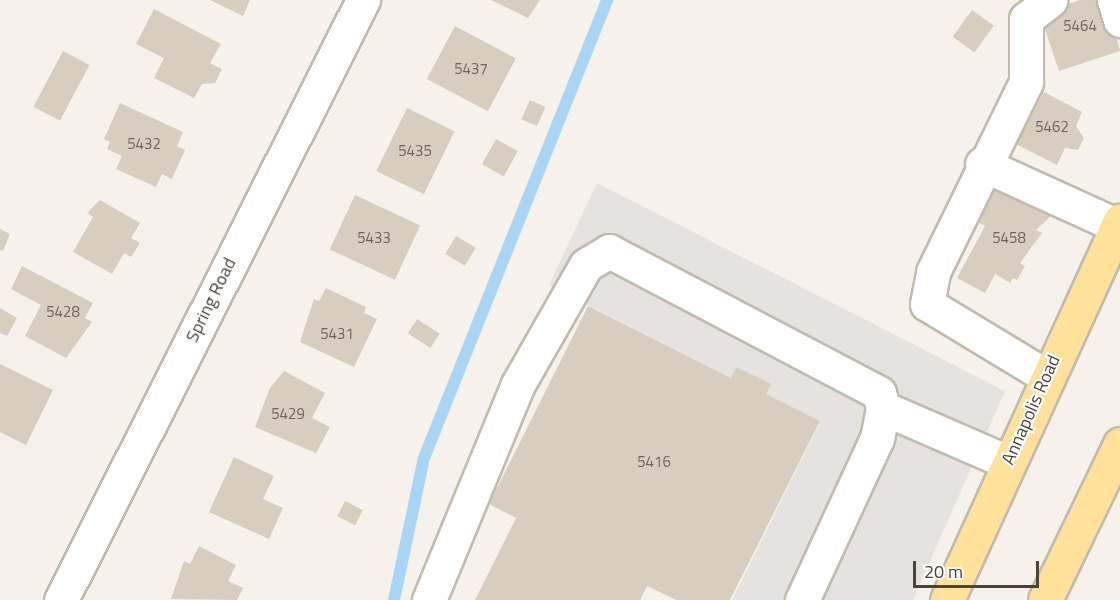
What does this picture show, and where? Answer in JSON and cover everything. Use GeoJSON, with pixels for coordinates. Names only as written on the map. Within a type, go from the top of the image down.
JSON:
{"type":"FeatureCollection","features":[{"type":"Feature","properties":{"kind":"main road","name":"Annapolis Road"},"geometry":{"type":"LineString","coordinates":[[947,600],[1046,376],[1119,224]]}},
{"type":"Feature","properties":{"kind":"main road"},"geometry":{"type":"LineString","coordinates":[[1045,600],[1116,461]]}},
{"type":"Feature","properties":{"kind":"street","name":"Spring Road"},"geometry":{"type":"LineString","coordinates":[[61,600],[363,0]]}},
{"type":"Feature","properties":{"kind":"street"},"geometry":{"type":"LineString","coordinates":[[1046,376],[927,304],[933,272],[982,164],[1026,82],[1026,19],[1050,0]]}},
{"type":"Feature","properties":{"kind":"street"},"geometry":{"type":"LineString","coordinates":[[1114,0],[1120,20]]}},
{"type":"Feature","properties":{"kind":"street"},"geometry":{"type":"LineString","coordinates":[[982,164],[1119,224]]}},
{"type":"Feature","properties":{"kind":"street"},"geometry":{"type":"LineString","coordinates":[[429,600],[517,386],[586,265],[609,251],[879,393],[884,408],[877,438],[802,600]]}},
{"type":"Feature","properties":{"kind":"street"},"geometry":{"type":"LineString","coordinates":[[884,408],[1008,462]]}},
{"type":"Feature","properties":{"kind":"shaded area"},"geometry":{"type":"Polygon","coordinates":[[[597,183],[1005,391],[913,600],[732,600],[819,425],[549,285],[597,183]]]}},
{"type":"Feature","properties":{"kind":"building"},"geometry":{"type":"Polygon","coordinates":[[[210,0],[250,0],[243,16],[210,0]]]}},
{"type":"Feature","properties":{"kind":"building"},"geometry":{"type":"Polygon","coordinates":[[[491,0],[540,0],[528,18],[491,0]]]}},
{"type":"Feature","properties":{"kind":"building"},"geometry":{"type":"Polygon","coordinates":[[[1080,0],[1107,0],[1120,51],[1059,71],[1040,14],[1080,0]]]}},
{"type":"Feature","properties":{"kind":"building"},"geometry":{"type":"Polygon","coordinates":[[[154,9],[221,44],[210,63],[222,69],[215,83],[202,84],[194,98],[154,78],[164,58],[136,44],[154,9]]]}},
{"type":"Feature","properties":{"kind":"building"},"geometry":{"type":"Polygon","coordinates":[[[972,10],[994,26],[974,53],[953,37],[972,10]]]}},
{"type":"Feature","properties":{"kind":"building"},"geometry":{"type":"Polygon","coordinates":[[[455,26],[516,58],[488,111],[427,79],[455,26]]]}},
{"type":"Feature","properties":{"kind":"building"},"geometry":{"type":"Polygon","coordinates":[[[63,51],[89,65],[60,121],[33,107],[63,51]]]}},
{"type":"Feature","properties":{"kind":"building"},"geometry":{"type":"Polygon","coordinates":[[[1044,92],[1082,112],[1076,126],[1084,138],[1078,150],[1065,148],[1057,165],[1016,144],[1044,92]]]}},
{"type":"Feature","properties":{"kind":"building"},"geometry":{"type":"Polygon","coordinates":[[[530,100],[546,107],[537,126],[521,119],[530,100]]]}},
{"type":"Feature","properties":{"kind":"building"},"geometry":{"type":"Polygon","coordinates":[[[120,103],[183,132],[177,146],[185,150],[172,179],[162,174],[156,187],[116,169],[122,156],[107,149],[110,142],[104,139],[120,103]]]}},
{"type":"Feature","properties":{"kind":"building"},"geometry":{"type":"Polygon","coordinates":[[[407,108],[455,131],[424,194],[376,171],[407,108]]]}},
{"type":"Feature","properties":{"kind":"building"},"geometry":{"type":"Polygon","coordinates":[[[496,139],[518,151],[504,176],[482,164],[496,139]]]}},
{"type":"Feature","properties":{"kind":"building"},"geometry":{"type":"Polygon","coordinates":[[[994,179],[1052,215],[1036,230],[1042,233],[1020,263],[1025,266],[1017,280],[1013,278],[1010,283],[995,274],[985,293],[957,278],[985,226],[971,218],[994,179]]]}},
{"type":"Feature","properties":{"kind":"building"},"geometry":{"type":"Polygon","coordinates":[[[355,195],[420,225],[395,280],[330,249],[355,195]]]}},
{"type":"Feature","properties":{"kind":"building"},"geometry":{"type":"Polygon","coordinates":[[[100,200],[140,223],[131,238],[140,243],[131,257],[124,253],[112,274],[73,252],[93,217],[87,213],[100,200]]]}},
{"type":"Feature","properties":{"kind":"building"},"geometry":{"type":"Polygon","coordinates":[[[0,229],[10,234],[3,251],[0,250],[0,229]]]}},
{"type":"Feature","properties":{"kind":"building"},"geometry":{"type":"Polygon","coordinates":[[[456,236],[476,248],[465,266],[445,254],[456,236]]]}},
{"type":"Feature","properties":{"kind":"building"},"geometry":{"type":"Polygon","coordinates":[[[22,266],[93,303],[85,318],[92,322],[66,358],[25,336],[41,305],[11,289],[22,266]]]}},
{"type":"Feature","properties":{"kind":"building"},"geometry":{"type":"Polygon","coordinates":[[[326,288],[366,307],[364,313],[377,319],[354,367],[300,342],[314,299],[319,301],[326,288]]]}},
{"type":"Feature","properties":{"kind":"building"},"geometry":{"type":"Polygon","coordinates":[[[588,306],[731,378],[736,367],[771,384],[766,394],[820,421],[730,600],[676,600],[647,586],[640,600],[475,600],[516,518],[489,504],[588,306]]]}},
{"type":"Feature","properties":{"kind":"building"},"geometry":{"type":"Polygon","coordinates":[[[0,308],[17,318],[7,336],[0,333],[0,308]]]}},
{"type":"Feature","properties":{"kind":"building"},"geometry":{"type":"Polygon","coordinates":[[[417,319],[440,334],[430,348],[408,333],[417,319]]]}},
{"type":"Feature","properties":{"kind":"building"},"geometry":{"type":"Polygon","coordinates":[[[0,364],[53,390],[26,445],[0,432],[0,364]]]}},
{"type":"Feature","properties":{"kind":"building"},"geometry":{"type":"Polygon","coordinates":[[[284,371],[325,393],[312,418],[330,427],[316,453],[255,427],[270,388],[284,371]]]}},
{"type":"Feature","properties":{"kind":"building"},"geometry":{"type":"Polygon","coordinates":[[[234,457],[274,476],[263,499],[283,508],[269,539],[209,512],[234,457]]]}},
{"type":"Feature","properties":{"kind":"building"},"geometry":{"type":"Polygon","coordinates":[[[345,501],[363,510],[355,525],[337,516],[345,501]]]}},
{"type":"Feature","properties":{"kind":"building"},"geometry":{"type":"Polygon","coordinates":[[[199,546],[236,565],[228,581],[243,588],[237,600],[171,599],[184,561],[190,564],[199,546]]]}},
{"type":"Feature","properties":{"kind":"waterway"},"geometry":{"type":"LineString","coordinates":[[394,600],[424,458],[607,0]]}}]}
